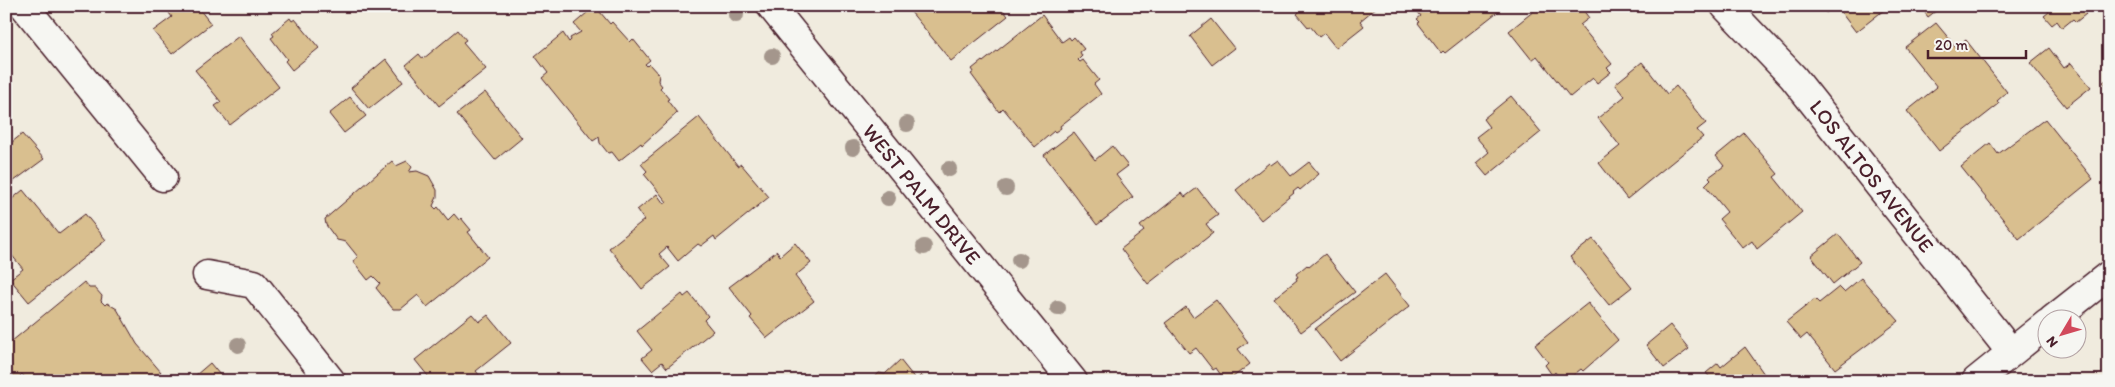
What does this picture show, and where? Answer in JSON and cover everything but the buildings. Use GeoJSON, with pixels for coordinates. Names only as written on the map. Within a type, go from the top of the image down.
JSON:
{"type":"FeatureCollection","features":[{"type":"Feature","properties":{"kind":"street"},"geometry":{"type":"LineString","coordinates":[[24,6],[163,177]]}},
{"type":"Feature","properties":{"kind":"street","name":"WEST PALM DRIVE"},"geometry":{"type":"LineString","coordinates":[[771,6],[1073,381]]}},
{"type":"Feature","properties":{"kind":"street","name":"LOS ALTOS AVENUE"},"geometry":{"type":"LineString","coordinates":[[1726,6],[1793,77],[2011,352]]}},
{"type":"Feature","properties":{"kind":"street"},"geometry":{"type":"LineString","coordinates":[[207,275],[254,284],[331,381]]}},
{"type":"Feature","properties":{"kind":"street"},"geometry":{"type":"LineString","coordinates":[[2065,310],[2109,275]]}},
{"type":"Feature","properties":{"kind":"street"},"geometry":{"type":"LineString","coordinates":[[1976,381],[2038,331]]}}]}
